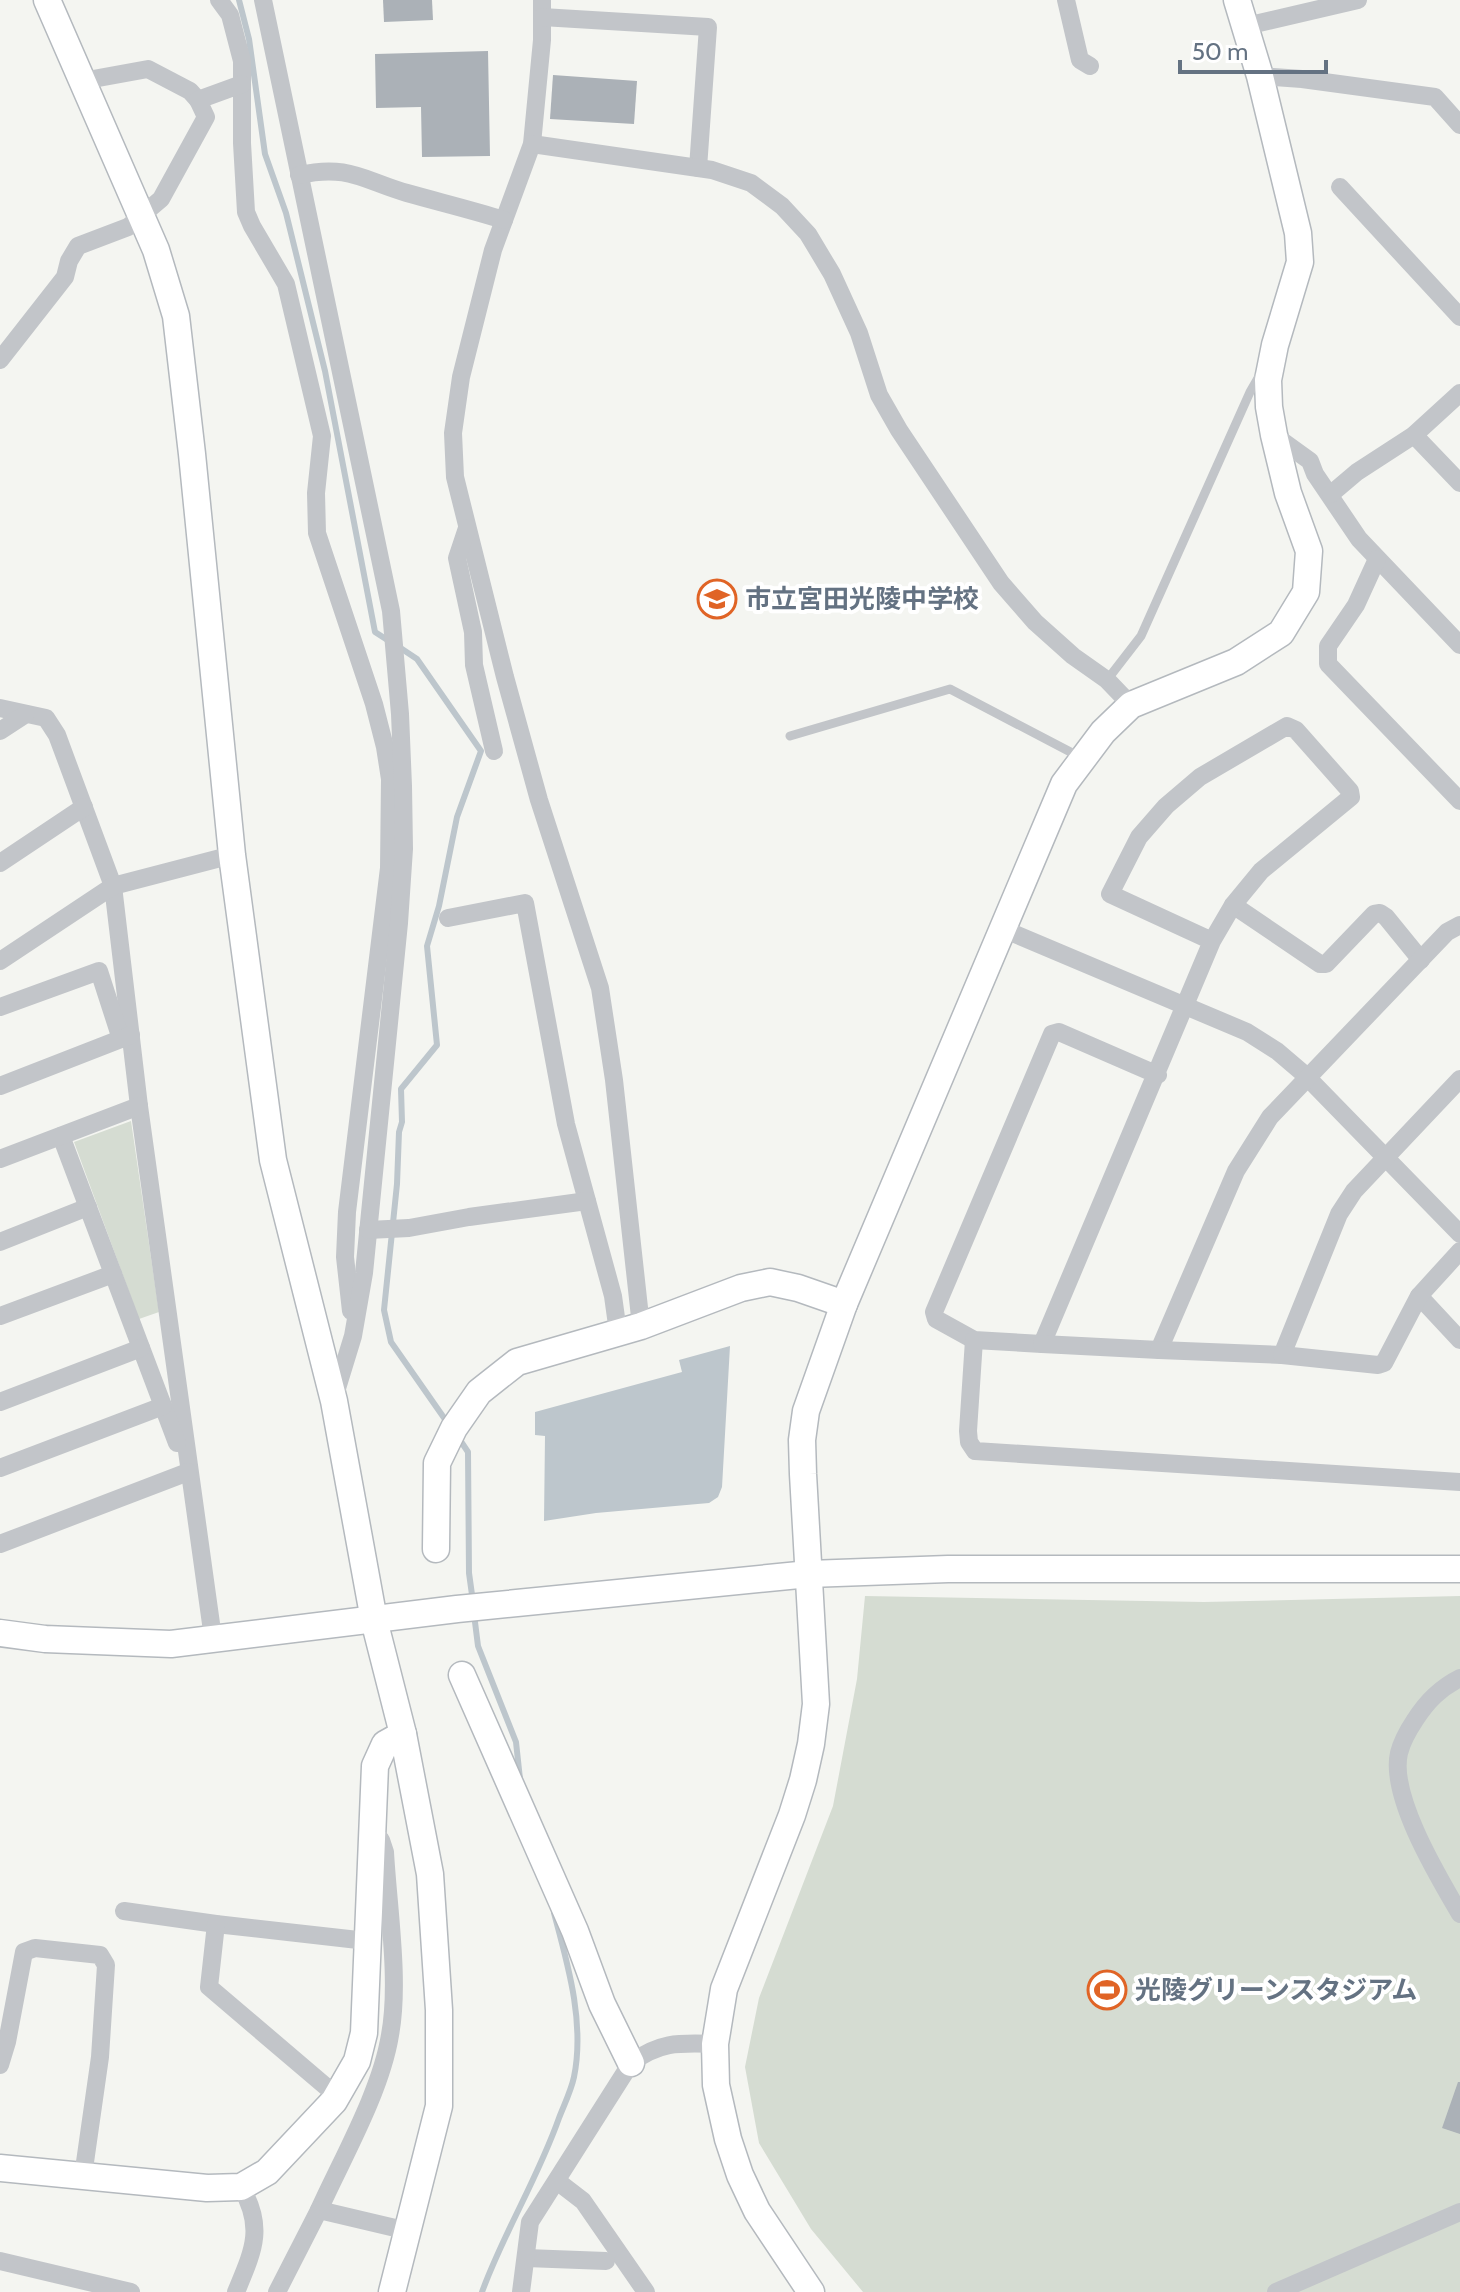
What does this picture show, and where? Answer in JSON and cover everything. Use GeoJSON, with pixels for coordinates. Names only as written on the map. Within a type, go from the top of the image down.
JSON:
{"type":"FeatureCollection","features":[{"type":"Feature","properties":{"kind":"street"},"geometry":{"type":"LineString","coordinates":[[47,0],[156,250],[176,316],[232,855],[273,1160],[334,1401],[374,1620],[403,1734],[430,1874],[439,2026],[439,2106],[392,2292]]}},
{"type":"Feature","properties":{"kind":"street"},"geometry":{"type":"LineString","coordinates":[[219,0],[230,15],[242,61],[246,212],[286,284],[322,436],[316,493],[317,533],[374,704],[390,779],[389,868],[347,1212],[345,1257],[353,1336]]}},
{"type":"Feature","properties":{"kind":"street"},"geometry":{"type":"LineString","coordinates":[[263,0],[391,611],[400,714],[404,849],[368,1230],[353,1336],[334,1401]]}},
{"type":"Feature","properties":{"kind":"street"},"geometry":{"type":"LineString","coordinates":[[1066,0],[1080,60],[1090,66]]}},
{"type":"Feature","properties":{"kind":"street"},"geometry":{"type":"LineString","coordinates":[[811,2292],[757,2211],[740,2175],[716,2085],[715,2044],[724,1989],[792,1815],[811,1744],[816,1704],[802,1440],[810,1396],[844,1304],[1064,784],[1103,732],[1131,705],[1236,662],[1281,633],[1306,592],[1309,551],[1288,493],[1274,435],[1268,380],[1300,262],[1298,233],[1260,76],[1237,0]]}},
{"type":"Feature","properties":{"kind":"street"},"geometry":{"type":"LineString","coordinates":[[1246,26],[1358,0]]}},
{"type":"Feature","properties":{"kind":"street"},"geometry":{"type":"LineString","coordinates":[[630,1329],[614,1080],[600,988],[539,800],[505,677],[455,477],[453,433],[461,377],[493,250],[532,144],[542,8],[708,27],[698,168]]}},
{"type":"Feature","properties":{"kind":"street"},"geometry":{"type":"LineString","coordinates":[[0,360],[65,277],[69,261],[78,246],[128,227],[161,199],[206,117],[190,91],[148,69],[82,81]]}},
{"type":"Feature","properties":{"kind":"street"},"geometry":{"type":"LineString","coordinates":[[1260,76],[1435,97],[1460,125]]}},
{"type":"Feature","properties":{"kind":"street"},"geometry":{"type":"LineString","coordinates":[[198,100],[242,84]]}},
{"type":"Feature","properties":{"kind":"street"},"geometry":{"type":"LineString","coordinates":[[532,144],[712,170],[751,183],[782,206],[808,234],[832,274],[859,333],[879,395],[930,479],[1001,583],[1035,622],[1073,656],[1107,680],[1131,705]]}},
{"type":"Feature","properties":{"kind":"street"},"geometry":{"type":"LineString","coordinates":[[299,175],[334,170],[356,174],[402,191],[504,220]]}},
{"type":"Feature","properties":{"kind":"street"},"geometry":{"type":"LineString","coordinates":[[1340,187],[1460,317]]}},
{"type":"Feature","properties":{"kind":"street"},"geometry":{"type":"LineString","coordinates":[[1331,494],[1357,472],[1414,435],[1460,393]]}},
{"type":"Feature","properties":{"kind":"street"},"geometry":{"type":"LineString","coordinates":[[1274,435],[1310,461],[1315,474],[1359,539],[1460,645]]}},
{"type":"Feature","properties":{"kind":"street"},"geometry":{"type":"LineString","coordinates":[[1414,435],[1460,483]]}},
{"type":"Feature","properties":{"kind":"street"},"geometry":{"type":"LineString","coordinates":[[468,525],[457,558],[473,632],[474,665],[494,751]]}},
{"type":"Feature","properties":{"kind":"street"},"geometry":{"type":"LineString","coordinates":[[1377,559],[1356,605],[1328,646],[1328,664],[1460,801]]}},
{"type":"Feature","properties":{"kind":"street"},"geometry":{"type":"LineString","coordinates":[[0,708],[46,718],[57,735],[113,886],[126,1037],[139,1106],[213,1638]]}},
{"type":"Feature","properties":{"kind":"street"},"geometry":{"type":"LineString","coordinates":[[0,731],[26,714]]}},
{"type":"Feature","properties":{"kind":"street"},"geometry":{"type":"LineString","coordinates":[[1042,1344],[1212,941],[1233,905],[1261,871],[1351,797],[1350,791],[1296,730],[1287,726],[1200,777],[1166,806],[1139,837],[1110,894],[1212,941]]}},
{"type":"Feature","properties":{"kind":"street"},"geometry":{"type":"LineString","coordinates":[[0,863],[84,807]]}},
{"type":"Feature","properties":{"kind":"street"},"geometry":{"type":"LineString","coordinates":[[0,961],[113,886],[232,855]]}},
{"type":"Feature","properties":{"kind":"street"},"geometry":{"type":"LineString","coordinates":[[448,918],[525,903],[566,1124],[613,1296],[630,1329]]}},
{"type":"Feature","properties":{"kind":"street"},"geometry":{"type":"LineString","coordinates":[[1233,905],[1320,964],[1326,964],[1374,914],[1380,913],[1421,960]]}},
{"type":"Feature","properties":{"kind":"street"},"geometry":{"type":"LineString","coordinates":[[1159,1350],[1236,1171],[1270,1117],[1447,932],[1460,925]]}},
{"type":"Feature","properties":{"kind":"street"},"geometry":{"type":"LineString","coordinates":[[1003,929],[1247,1032],[1277,1051],[1308,1078],[1460,1234]]}},
{"type":"Feature","properties":{"kind":"street"},"geometry":{"type":"LineString","coordinates":[[0,1007],[99,971],[126,1037]]}},
{"type":"Feature","properties":{"kind":"street"},"geometry":{"type":"LineString","coordinates":[[1158,1075],[1059,1032],[1052,1034],[934,1312],[936,1319],[974,1340],[1282,1355],[1378,1365],[1388,1358],[1419,1296],[1460,1251]]}},
{"type":"Feature","properties":{"kind":"street"},"geometry":{"type":"LineString","coordinates":[[0,1086],[126,1037]]}},
{"type":"Feature","properties":{"kind":"street"},"geometry":{"type":"LineString","coordinates":[[1282,1355],[1339,1214],[1354,1191],[1460,1079]]}},
{"type":"Feature","properties":{"kind":"street"},"geometry":{"type":"LineString","coordinates":[[0,1159],[139,1106]]}},
{"type":"Feature","properties":{"kind":"street"},"geometry":{"type":"LineString","coordinates":[[61,1136],[188,1472]]}},
{"type":"Feature","properties":{"kind":"street"},"geometry":{"type":"LineString","coordinates":[[368,1230],[409,1228],[587,1201]]}},
{"type":"Feature","properties":{"kind":"street"},"geometry":{"type":"LineString","coordinates":[[0,1242],[88,1207]]}},
{"type":"Feature","properties":{"kind":"street"},"geometry":{"type":"LineString","coordinates":[[0,1316],[113,1274]]}},
{"type":"Feature","properties":{"kind":"street"},"geometry":{"type":"LineString","coordinates":[[436,1549],[437,1463],[454,1428],[479,1392],[517,1362],[630,1329],[741,1288],[770,1282],[844,1304]]}},
{"type":"Feature","properties":{"kind":"street"},"geometry":{"type":"LineString","coordinates":[[1419,1296],[1460,1340]]}},
{"type":"Feature","properties":{"kind":"street"},"geometry":{"type":"LineString","coordinates":[[974,1340],[968,1431],[969,1442],[975,1451],[1460,1482]]}},
{"type":"Feature","properties":{"kind":"street"},"geometry":{"type":"LineString","coordinates":[[0,1402],[141,1348]]}},
{"type":"Feature","properties":{"kind":"street"},"geometry":{"type":"LineString","coordinates":[[0,1468],[163,1406]]}},
{"type":"Feature","properties":{"kind":"street"},"geometry":{"type":"LineString","coordinates":[[0,1544],[188,1472]]}},
{"type":"Feature","properties":{"kind":"street"},"geometry":{"type":"LineString","coordinates":[[0,1633],[45,1639],[171,1644],[457,1609],[809,1574],[948,1569],[1460,1569]]}},
{"type":"Feature","properties":{"kind":"street"},"geometry":{"type":"LineString","coordinates":[[462,1675],[575,1931],[602,2004],[631,2063]]}},
{"type":"Feature","properties":{"kind":"street"},"geometry":{"type":"LineString","coordinates":[[1460,1678],[1436,1692],[1423,1707],[1408,1730],[1398,1755],[1399,1780],[1405,1806],[1460,1914]]}},
{"type":"Feature","properties":{"kind":"street"},"geometry":{"type":"LineString","coordinates":[[0,2168],[207,2188],[241,2187],[267,2172],[337,2096],[357,2061],[364,2033],[375,1766],[385,1744],[403,1734]]}},
{"type":"Feature","properties":{"kind":"street"},"geometry":{"type":"LineString","coordinates":[[277,2292],[319,2210],[381,2070],[390,2038],[394,2008],[385,1852],[381,1840],[371,1834]]}},
{"type":"Feature","properties":{"kind":"street"},"geometry":{"type":"LineString","coordinates":[[124,1911],[367,1941]]}},
{"type":"Feature","properties":{"kind":"street"},"geometry":{"type":"LineString","coordinates":[[216,1924],[209,1987],[337,2096]]}},
{"type":"Feature","properties":{"kind":"street"},"geometry":{"type":"LineString","coordinates":[[0,2065],[9,1978],[24,1952],[35,1948],[100,1955],[106,1965],[100,2057],[83,2176]]}},
{"type":"Feature","properties":{"kind":"street"},"geometry":{"type":"LineString","coordinates":[[521,2292],[530,2222],[631,2063],[650,2049],[676,2043],[715,2044]]}},
{"type":"Feature","properties":{"kind":"street"},"geometry":{"type":"LineString","coordinates":[[557,2181],[583,2201],[646,2292]]}},
{"type":"Feature","properties":{"kind":"street"},"geometry":{"type":"LineString","coordinates":[[236,2292],[254,2247],[256,2229],[250,2202],[241,2187]]}},
{"type":"Feature","properties":{"kind":"street"},"geometry":{"type":"LineString","coordinates":[[319,2210],[408,2231]]}},
{"type":"Feature","properties":{"kind":"street"},"geometry":{"type":"LineString","coordinates":[[1276,2292],[1460,2212]]}},
{"type":"Feature","properties":{"kind":"street"},"geometry":{"type":"LineString","coordinates":[[526,2258],[606,2261]]}},
{"type":"Feature","properties":{"kind":"street"},"geometry":{"type":"LineString","coordinates":[[0,2261],[131,2292]]}},
{"type":"Feature","properties":{"kind":"lane"},"geometry":{"type":"LineString","coordinates":[[1107,680],[1141,636],[1250,392],[1273,353]]}},
{"type":"Feature","properties":{"kind":"lane"},"geometry":{"type":"LineString","coordinates":[[790,736],[950,689],[1083,758]]}},
{"type":"Feature","properties":{"kind":"shaded area"},"geometry":{"type":"Polygon","coordinates":[[[131,1121],[159,1312],[139,1319],[74,1142],[131,1121]]]}},
{"type":"Feature","properties":{"kind":"shaded area"},"geometry":{"type":"Polygon","coordinates":[[[730,1346],[722,1487],[718,1497],[709,1503],[544,1521],[545,1436],[535,1435],[535,1412],[682,1372],[679,1360],[730,1346]]]}},
{"type":"Feature","properties":{"kind":"shaded area"},"geometry":{"type":"Polygon","coordinates":[[[865,1596],[1204,1602],[1460,1596],[1460,2292],[863,2292],[811,2229],[759,2143],[745,2067],[759,1998],[833,1806],[857,1679],[865,1596]]]}},
{"type":"Feature","properties":{"kind":"building"},"geometry":{"type":"Polygon","coordinates":[[[383,0],[432,0],[433,20],[384,22],[383,0]]]}},
{"type":"Feature","properties":{"kind":"building"},"geometry":{"type":"Polygon","coordinates":[[[488,51],[490,156],[422,157],[421,107],[376,108],[375,54],[488,51]]]}},
{"type":"Feature","properties":{"kind":"building"},"geometry":{"type":"Polygon","coordinates":[[[553,75],[637,81],[634,124],[550,119],[553,75]]]}},
{"type":"Feature","properties":{"kind":"building"},"geometry":{"type":"Polygon","coordinates":[[[1460,2082],[1460,2134],[1442,2128],[1460,2082]]]}},
{"type":"Feature","properties":{"kind":"waterway"},"geometry":{"type":"LineString","coordinates":[[239,0],[249,39],[265,154],[286,213],[325,371],[375,632],[389,641]]}},
{"type":"Feature","properties":{"kind":"waterway"},"geometry":{"type":"LineString","coordinates":[[399,647],[417,659],[481,751],[457,817],[439,906],[427,946],[437,1045],[401,1089],[402,1122],[384,1310],[391,1342],[449,1425]]}},
{"type":"Feature","properties":{"kind":"waterway"},"geometry":{"type":"LineString","coordinates":[[458,1437],[468,1452],[469,1573],[473,1602]]}},
{"type":"Feature","properties":{"kind":"waterway"},"geometry":{"type":"LineString","coordinates":[[474,1614],[478,1646],[516,1742],[520,1779]]}},
{"type":"Feature","properties":{"kind":"waterway"},"geometry":{"type":"LineString","coordinates":[[482,2292],[551,2140],[574,2077],[576,2015],[554,1913]]}},
{"type":"Feature","properties":{"kind":"place","name":"市立宮田光陵中学校"},"geometry":{"type":"Point","coordinates":[717,599]}},
{"type":"Feature","properties":{"kind":"place","name":"光陵グリーンスタジアム"},"geometry":{"type":"Point","coordinates":[1107,1990]}}]}
